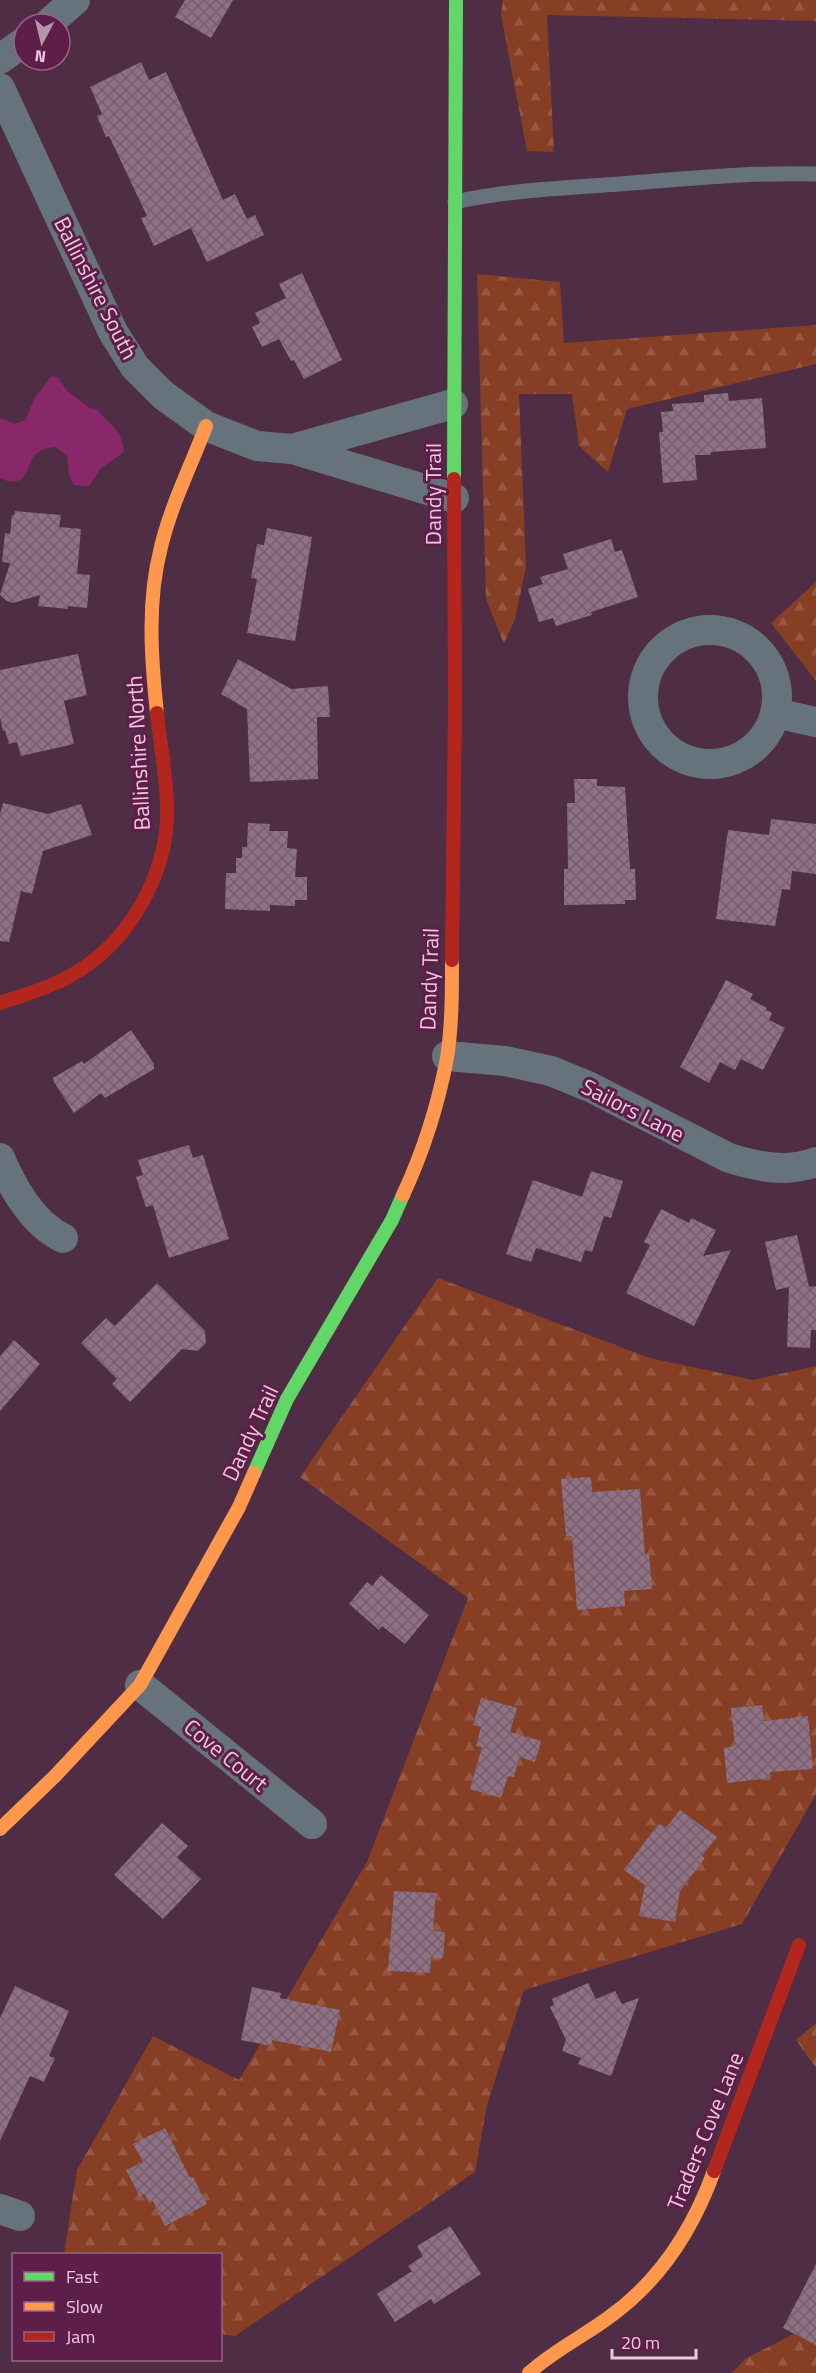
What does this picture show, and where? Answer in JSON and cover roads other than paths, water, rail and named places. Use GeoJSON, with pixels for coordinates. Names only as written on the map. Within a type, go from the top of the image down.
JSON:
{"type":"FeatureCollection","features":[{"type":"Feature","properties":{"kind":"street"},"geometry":{"type":"LineString","coordinates":[[62,12],[75,0]]}},
{"type":"Feature","properties":{"kind":"street","name":"Dandy Trail"},"geometry":{"type":"LineString","coordinates":[[0,1829],[62,1769],[140,1685],[238,1507],[287,1399],[385,1232],[408,1186],[431,1125],[447,1056],[452,993],[456,705],[453,404],[456,0]]}},
{"type":"Feature","properties":{"kind":"street","name":"Ballinshire South"},"geometry":{"type":"LineString","coordinates":[[0,88],[107,320],[127,355],[135,367],[163,395],[206,426],[257,446],[292,449],[453,404]]}},
{"type":"Feature","properties":{"kind":"street","name":"Ballinshire North"},"geometry":{"type":"LineString","coordinates":[[0,1002],[59,982],[92,963],[136,915],[158,867],[166,830],[166,805],[152,646],[155,579],[174,501],[198,451],[206,426]]}},
{"type":"Feature","properties":{"kind":"street"},"geometry":{"type":"LineString","coordinates":[[292,449],[454,498]]}},
{"type":"Feature","properties":{"kind":"street"},"geometry":{"type":"LineString","coordinates":[[721,631],[750,643],[764,658],[775,681],[777,697],[775,713],[767,732],[746,754],[727,762],[696,762],[668,749],[654,734],[644,705],[644,684],[651,665],[672,642],[690,633],[721,631]]}},
{"type":"Feature","properties":{"kind":"street"},"geometry":{"type":"LineString","coordinates":[[775,713],[816,722]]}},
{"type":"Feature","properties":{"kind":"street","name":"Sailors Lane"},"geometry":{"type":"LineString","coordinates":[[447,1056],[505,1061],[551,1071],[590,1087],[729,1158],[754,1166],[793,1168],[816,1162]]}},
{"type":"Feature","properties":{"kind":"street"},"geometry":{"type":"LineString","coordinates":[[0,1158],[18,1195],[48,1228],[63,1238]]}},
{"type":"Feature","properties":{"kind":"street","name":"Cove Court"},"geometry":{"type":"LineString","coordinates":[[140,1685],[312,1824]]}},
{"type":"Feature","properties":{"kind":"street","name":"Traders Cove Lane"},"geometry":{"type":"LineString","coordinates":[[529,2373],[557,2349],[608,2318],[637,2294],[666,2262],[687,2231],[706,2193],[799,1945]]}},
{"type":"Feature","properties":{"kind":"lane"},"geometry":{"type":"LineString","coordinates":[[455,202],[571,188],[767,172],[816,174]]}}]}
